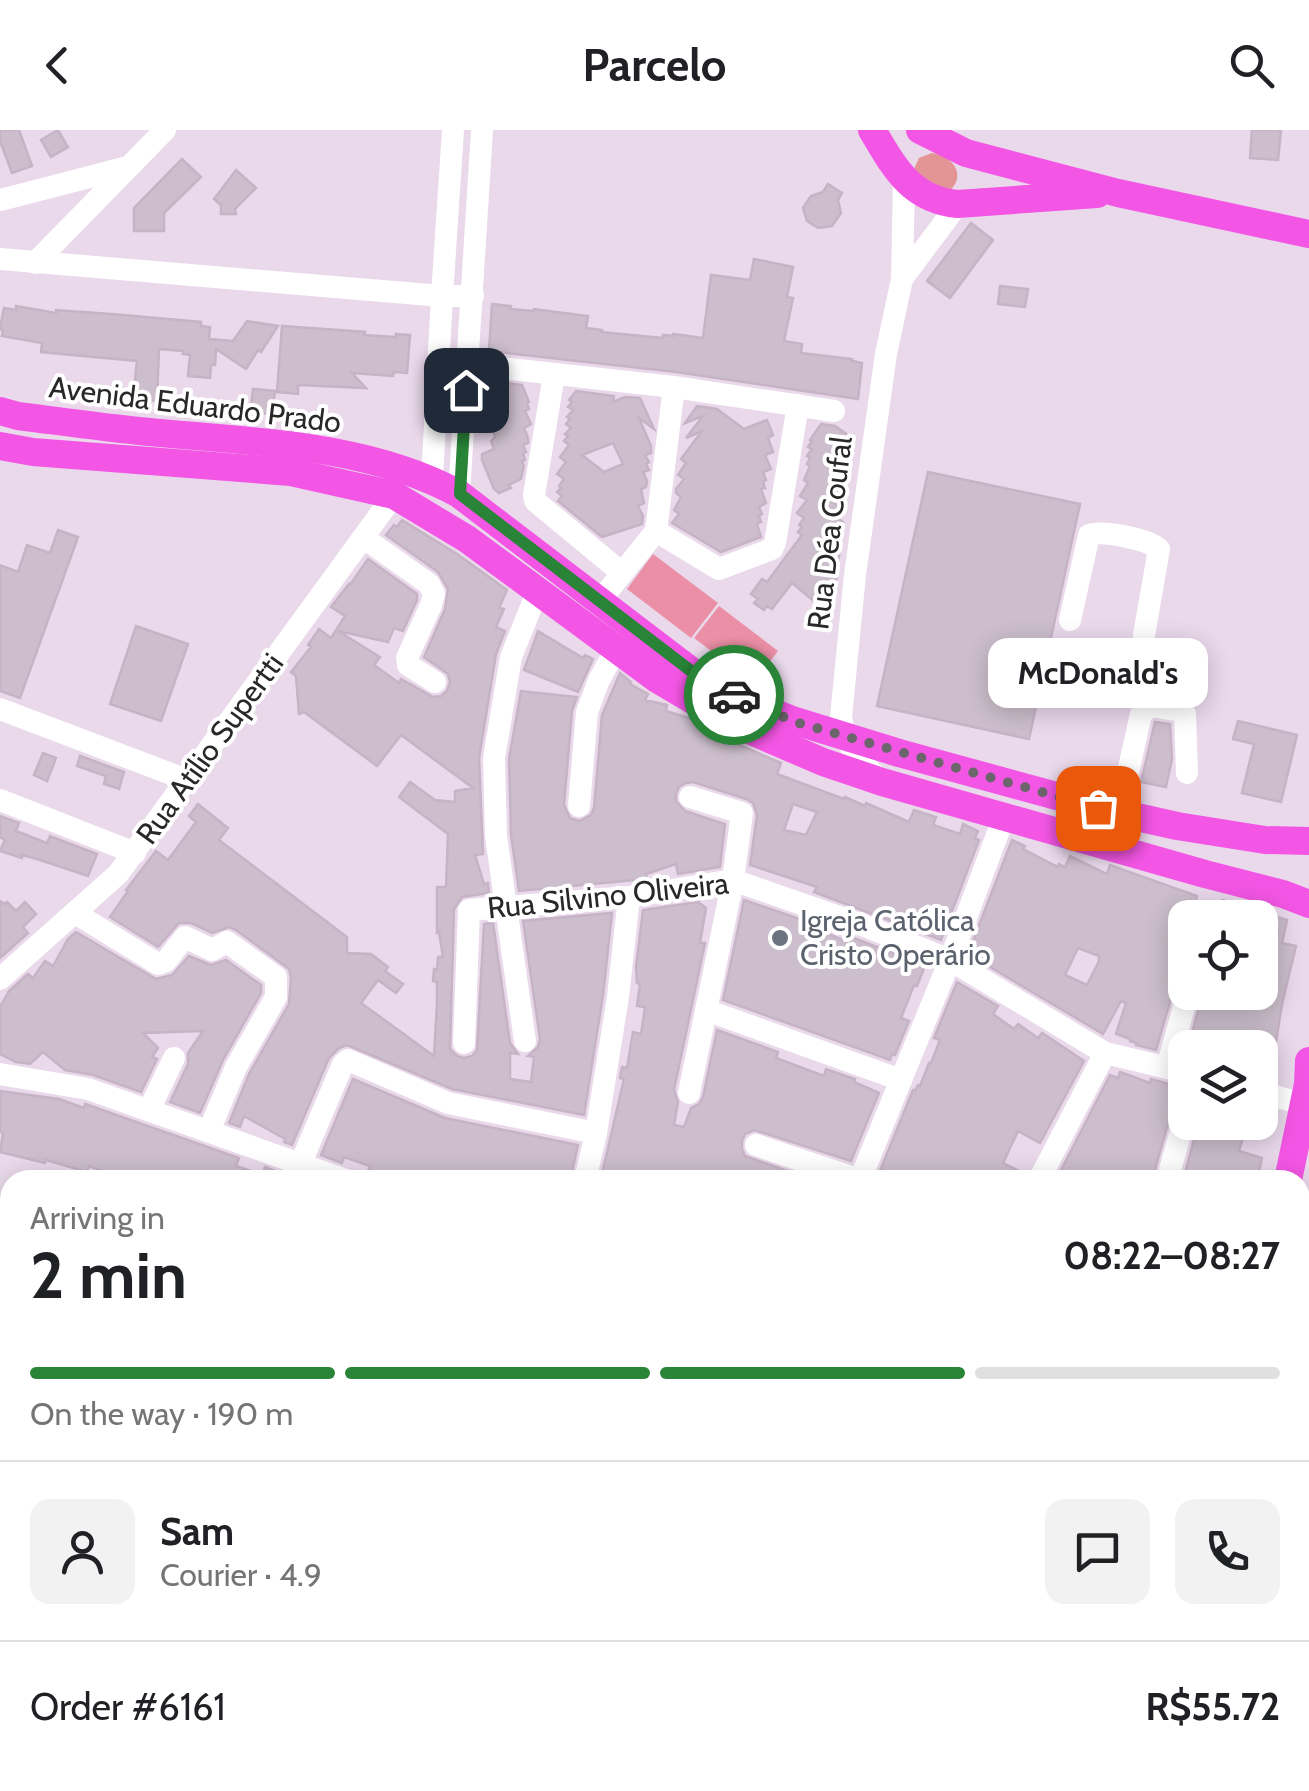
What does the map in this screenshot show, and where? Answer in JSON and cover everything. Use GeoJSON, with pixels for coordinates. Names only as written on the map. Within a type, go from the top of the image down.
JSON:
{"type":"FeatureCollection","features":[{"type":"Feature","properties":{"kind":"main road"},"geometry":{"type":"LineString","coordinates":[[872,130],[904,180],[941,203],[1118,193]]}},
{"type":"Feature","properties":{"kind":"main road"},"geometry":{"type":"LineString","coordinates":[[923,131],[1118,193],[1309,230]]}},
{"type":"Feature","properties":{"kind":"main road","name":"Rua Déa Coufal"},"geometry":{"type":"LineString","coordinates":[[904,180],[923,131]]}},
{"type":"Feature","properties":{"kind":"main road","name":"Rua Déa Coufal"},"geometry":{"type":"LineString","coordinates":[[958,204],[969,186],[970,169],[962,141]]}},
{"type":"Feature","properties":{"kind":"main road"},"geometry":{"type":"LineString","coordinates":[[1258,221],[1309,251]]}},
{"type":"Feature","properties":{"kind":"main road"},"geometry":{"type":"LineString","coordinates":[[2,446],[6,413]]}},
{"type":"Feature","properties":{"kind":"main road","name":"Avenida Eduardo Prado"},"geometry":{"type":"LineString","coordinates":[[6,413],[139,431],[289,444],[432,479],[612,585],[695,674],[744,701],[795,722],[1118,813],[1266,840],[1309,841]]}},
{"type":"Feature","properties":{"kind":"main road","name":"Avenida Eduardo Prado"},"geometry":{"type":"LineString","coordinates":[[2,446],[33,452],[291,472],[394,495],[467,539],[657,679],[728,721],[823,762],[882,782],[1309,904]]}},
{"type":"Feature","properties":{"kind":"main road"},"geometry":{"type":"LineString","coordinates":[[1290,1170],[1309,1061]]}},
{"type":"Feature","properties":{"kind":"street"},"geometry":{"type":"LineString","coordinates":[[35,264],[166,130]]}},
{"type":"Feature","properties":{"kind":"street"},"geometry":{"type":"LineString","coordinates":[[432,479],[453,130]]}},
{"type":"Feature","properties":{"kind":"street"},"geometry":{"type":"LineString","coordinates":[[460,494],[482,130]]}},
{"type":"Feature","properties":{"kind":"street"},"geometry":{"type":"LineString","coordinates":[[0,200],[132,166]]}},
{"type":"Feature","properties":{"kind":"street","name":"Rua Déa Coufal"},"geometry":{"type":"LineString","coordinates":[[844,736],[841,717],[856,575],[886,354],[902,279],[904,180]]}},
{"type":"Feature","properties":{"kind":"street","name":"Rua Déa Coufal"},"geometry":{"type":"LineString","coordinates":[[902,279],[958,204]]}},
{"type":"Feature","properties":{"kind":"street"},"geometry":{"type":"LineString","coordinates":[[0,259],[473,296]]}},
{"type":"Feature","properties":{"kind":"street"},"geometry":{"type":"LineString","coordinates":[[492,367],[674,387],[834,411]]}},
{"type":"Feature","properties":{"kind":"street"},"geometry":{"type":"LineString","coordinates":[[554,375],[535,502],[612,585],[656,530],[674,387]]}},
{"type":"Feature","properties":{"kind":"street"},"geometry":{"type":"LineString","coordinates":[[656,530],[719,569],[772,548],[776,543],[798,405]]}},
{"type":"Feature","properties":{"kind":"street","name":"Rua Atílio Supertti"},"geometry":{"type":"LineString","coordinates":[[2,973],[118,874],[394,495]]}},
{"type":"Feature","properties":{"kind":"street"},"geometry":{"type":"LineString","coordinates":[[1070,620],[1089,535],[1098,532],[1152,543],[1159,549],[1144,635]]}},
{"type":"Feature","properties":{"kind":"street"},"geometry":{"type":"LineString","coordinates":[[364,538],[429,584],[434,594],[406,658],[408,666],[435,682]]}},
{"type":"Feature","properties":{"kind":"street"},"geometry":{"type":"LineString","coordinates":[[524,1041],[496,836],[494,758],[510,658],[538,590]]}},
{"type":"Feature","properties":{"kind":"street"},"geometry":{"type":"LineString","coordinates":[[578,806],[587,712],[616,649]]}},
{"type":"Feature","properties":{"kind":"street"},"geometry":{"type":"LineString","coordinates":[[1118,813],[1141,714],[1150,706],[1186,714],[1187,772]]}},
{"type":"Feature","properties":{"kind":"street"},"geometry":{"type":"LineString","coordinates":[[0,709],[187,780]]}},
{"type":"Feature","properties":{"kind":"street"},"geometry":{"type":"LineString","coordinates":[[844,736],[858,758],[882,782]]}},
{"type":"Feature","properties":{"kind":"street"},"geometry":{"type":"LineString","coordinates":[[689,1093],[733,880],[742,813],[690,797]]}},
{"type":"Feature","properties":{"kind":"street"},"geometry":{"type":"LineString","coordinates":[[0,800],[135,853]]}},
{"type":"Feature","properties":{"kind":"street"},"geometry":{"type":"LineString","coordinates":[[864,1170],[1004,817]]}},
{"type":"Feature","properties":{"kind":"street","name":"Rua Silvino Oliveira"},"geometry":{"type":"LineString","coordinates":[[464,1043],[469,910],[629,897],[733,880],[950,960],[1105,1053],[1168,1068]]}},
{"type":"Feature","properties":{"kind":"street"},"geometry":{"type":"LineString","coordinates":[[591,1170],[629,897]]}},
{"type":"Feature","properties":{"kind":"street"},"geometry":{"type":"LineString","coordinates":[[75,913],[158,964],[166,961],[185,937],[212,950],[227,942],[276,978],[276,997],[236,1067],[209,1131]]}},
{"type":"Feature","properties":{"kind":"street"},"geometry":{"type":"LineString","coordinates":[[706,1010],[901,1080]]}},
{"type":"Feature","properties":{"kind":"street"},"geometry":{"type":"LineString","coordinates":[[1044,1170],[1105,1053]]}},
{"type":"Feature","properties":{"kind":"street"},"geometry":{"type":"LineString","coordinates":[[149,1110],[174,1058]]}},
{"type":"Feature","properties":{"kind":"street"},"geometry":{"type":"LineString","coordinates":[[300,1165],[346,1060],[448,1103],[596,1133]]}},
{"type":"Feature","properties":{"kind":"street"},"geometry":{"type":"LineString","coordinates":[[0,1074],[88,1089],[315,1170]]}},
{"type":"Feature","properties":{"kind":"street"},"geometry":{"type":"LineString","coordinates":[[1278,1091],[1307,1090]]}},
{"type":"Feature","properties":{"kind":"street"},"geometry":{"type":"LineString","coordinates":[[1171,1170],[1179,1140]]}},
{"type":"Feature","properties":{"kind":"street"},"geometry":{"type":"LineString","coordinates":[[756,1145],[830,1170]]}},
{"type":"Feature","properties":{"kind":"shaded area"},"geometry":{"type":"Polygon","coordinates":[[[932,153],[947,158],[956,168],[957,180],[947,193],[913,171],[919,158],[932,153]]]}},
{"type":"Feature","properties":{"kind":"shaded area"},"geometry":{"type":"Polygon","coordinates":[[[653,554],[718,603],[691,638],[627,589],[653,554]]]}},
{"type":"Feature","properties":{"kind":"shaded area"},"geometry":{"type":"Polygon","coordinates":[[[719,606],[778,651],[753,683],[694,638],[719,606]]]}},
{"type":"Feature","properties":{"kind":"building"},"geometry":{"type":"Polygon","coordinates":[[[0,130],[19,130],[32,166],[12,173],[0,130]]]}},
{"type":"Feature","properties":{"kind":"building"},"geometry":{"type":"Polygon","coordinates":[[[58,130],[68,147],[51,157],[41,140],[58,130]]]}},
{"type":"Feature","properties":{"kind":"building"},"geometry":{"type":"Polygon","coordinates":[[[1252,130],[1281,130],[1278,160],[1250,158],[1252,130]]]}},
{"type":"Feature","properties":{"kind":"building"},"geometry":{"type":"Polygon","coordinates":[[[182,159],[201,177],[164,213],[164,231],[134,231],[134,208],[182,159]]]}},
{"type":"Feature","properties":{"kind":"building"},"geometry":{"type":"Polygon","coordinates":[[[236,170],[256,188],[235,209],[236,214],[221,214],[221,205],[214,199],[236,170]]]}},
{"type":"Feature","properties":{"kind":"building"},"geometry":{"type":"Polygon","coordinates":[[[828,184],[842,193],[838,200],[841,213],[832,226],[818,228],[807,221],[803,208],[811,196],[823,192],[828,184]]]}},
{"type":"Feature","properties":{"kind":"building"},"geometry":{"type":"Polygon","coordinates":[[[971,223],[993,240],[950,298],[927,281],[971,223]]]}},
{"type":"Feature","properties":{"kind":"building"},"geometry":{"type":"Polygon","coordinates":[[[754,259],[793,267],[787,297],[793,298],[784,341],[802,344],[801,353],[862,363],[858,399],[676,372],[489,351],[492,304],[588,316],[586,328],[601,332],[703,338],[711,275],[750,280],[754,259]]]}},
{"type":"Feature","properties":{"kind":"building"},"geometry":{"type":"Polygon","coordinates":[[[1000,286],[1028,289],[1025,307],[998,304],[1000,286]]]}},
{"type":"Feature","properties":{"kind":"building"},"geometry":{"type":"Polygon","coordinates":[[[16,306],[56,313],[201,322],[201,326],[210,327],[209,339],[233,341],[247,321],[278,326],[246,369],[216,349],[210,378],[188,376],[190,355],[183,351],[159,349],[157,401],[133,398],[137,361],[41,352],[42,343],[2,336],[4,308],[16,310],[16,306]]]}},
{"type":"Feature","properties":{"kind":"building"},"geometry":{"type":"Polygon","coordinates":[[[282,326],[365,332],[364,335],[410,335],[407,373],[352,373],[366,388],[298,385],[298,394],[277,392],[282,326]]]}},
{"type":"Feature","properties":{"kind":"building"},"geometry":{"type":"Polygon","coordinates":[[[487,381],[522,385],[529,402],[525,411],[531,424],[524,428],[528,443],[523,445],[526,452],[521,479],[499,493],[482,460],[482,454],[494,449],[491,441],[495,437],[486,406],[487,381]]]}},
{"type":"Feature","properties":{"kind":"building"},"geometry":{"type":"Polygon","coordinates":[[[253,389],[275,391],[272,414],[256,413],[257,408],[251,407],[253,389]]]}},
{"type":"Feature","properties":{"kind":"building"},"geometry":{"type":"Polygon","coordinates":[[[576,391],[614,396],[613,402],[625,397],[640,398],[654,429],[639,418],[651,446],[651,453],[645,455],[649,470],[643,472],[647,481],[641,489],[644,503],[638,506],[642,524],[602,537],[558,501],[562,496],[557,492],[564,479],[557,474],[566,462],[560,457],[569,445],[564,441],[571,428],[566,424],[570,419],[567,417],[573,410],[568,407],[572,402],[569,400],[576,391]],[[613,443],[582,455],[604,472],[623,464],[613,443]]]}},
{"type":"Feature","properties":{"kind":"building"},"geometry":{"type":"Polygon","coordinates":[[[697,406],[717,409],[744,429],[767,420],[773,435],[768,438],[773,452],[765,455],[771,469],[763,472],[766,480],[765,488],[761,489],[766,503],[759,507],[762,514],[757,524],[761,537],[721,552],[672,523],[679,514],[674,510],[681,497],[676,489],[684,479],[678,475],[686,463],[681,459],[702,431],[686,438],[703,416],[685,423],[697,406]]]}},
{"type":"Feature","properties":{"kind":"building"},"geometry":{"type":"Polygon","coordinates":[[[821,424],[835,426],[854,442],[836,467],[843,472],[831,500],[840,507],[834,516],[843,522],[832,616],[792,583],[772,609],[767,606],[764,610],[754,603],[758,599],[751,594],[762,579],[767,582],[802,535],[798,532],[804,518],[797,513],[807,500],[800,496],[808,483],[804,480],[810,466],[807,456],[812,449],[808,447],[821,424]]]}},
{"type":"Feature","properties":{"kind":"building"},"geometry":{"type":"Polygon","coordinates":[[[928,472],[1080,504],[1029,739],[877,706],[928,472]]]}},
{"type":"Feature","properties":{"kind":"building"},"geometry":{"type":"Polygon","coordinates":[[[402,520],[507,590],[499,608],[504,609],[496,627],[505,631],[496,654],[479,758],[483,854],[475,855],[489,893],[462,897],[454,909],[450,1049],[464,1058],[477,1050],[484,924],[493,923],[510,1043],[518,1054],[510,1053],[510,1079],[531,1082],[534,1057],[528,1056],[540,1039],[523,921],[612,913],[584,1115],[452,1089],[347,1045],[329,1058],[292,1145],[244,1116],[240,1127],[229,1123],[249,1074],[289,1004],[289,969],[229,927],[212,933],[191,923],[179,923],[158,947],[110,917],[156,851],[168,860],[196,822],[189,816],[198,804],[228,828],[219,840],[347,937],[347,953],[371,954],[388,967],[385,971],[403,984],[396,993],[378,980],[361,1003],[434,1056],[434,969],[437,970],[438,957],[443,957],[437,933],[437,887],[446,887],[448,834],[399,797],[410,782],[435,800],[455,802],[455,791],[473,788],[401,735],[377,766],[304,712],[299,714],[296,676],[291,672],[311,647],[308,645],[319,629],[331,638],[345,616],[331,607],[368,559],[417,594],[417,600],[403,631],[394,628],[388,642],[338,631],[380,657],[374,665],[399,683],[401,679],[433,697],[447,691],[448,674],[424,657],[445,609],[448,589],[438,572],[386,535],[402,520]]]}},
{"type":"Feature","properties":{"kind":"building"},"geometry":{"type":"Polygon","coordinates":[[[58,530],[78,537],[20,698],[0,691],[0,565],[18,572],[27,545],[50,553],[58,530]]]}},
{"type":"Feature","properties":{"kind":"building"},"geometry":{"type":"Polygon","coordinates":[[[136,626],[188,644],[161,721],[110,704],[136,626]]]}},
{"type":"Feature","properties":{"kind":"building"},"geometry":{"type":"Polygon","coordinates":[[[538,631],[583,658],[585,655],[593,659],[578,692],[524,670],[538,631]]]}},
{"type":"Feature","properties":{"kind":"building"},"geometry":{"type":"Polygon","coordinates":[[[620,673],[648,694],[645,700],[667,705],[666,711],[689,718],[705,730],[781,763],[777,774],[865,806],[866,803],[909,822],[914,810],[936,817],[933,825],[960,834],[963,824],[978,831],[975,838],[979,840],[941,940],[814,892],[817,887],[750,865],[757,815],[753,803],[693,782],[679,787],[676,801],[685,811],[725,824],[720,867],[678,874],[676,864],[646,874],[647,879],[519,891],[511,835],[509,759],[521,691],[577,697],[572,711],[564,805],[570,818],[579,821],[591,815],[594,808],[602,715],[620,673]],[[793,804],[784,830],[806,835],[817,812],[793,804]]]}},
{"type":"Feature","properties":{"kind":"building"},"geometry":{"type":"Polygon","coordinates":[[[1238,721],[1297,735],[1281,802],[1242,793],[1254,744],[1233,739],[1238,721]]]}},
{"type":"Feature","properties":{"kind":"building"},"geometry":{"type":"Polygon","coordinates":[[[1155,722],[1170,724],[1172,759],[1166,787],[1141,782],[1155,722]]]}},
{"type":"Feature","properties":{"kind":"building"},"geometry":{"type":"Polygon","coordinates":[[[43,753],[56,758],[47,781],[34,775],[43,753]]]}},
{"type":"Feature","properties":{"kind":"building"},"geometry":{"type":"Polygon","coordinates":[[[80,756],[124,772],[119,789],[104,784],[106,776],[77,766],[80,756]]]}},
{"type":"Feature","properties":{"kind":"building"},"geometry":{"type":"Polygon","coordinates":[[[0,816],[19,823],[16,831],[47,843],[50,836],[97,854],[88,876],[0,851],[5,840],[0,837],[0,816]]]}},
{"type":"Feature","properties":{"kind":"building"},"geometry":{"type":"Polygon","coordinates":[[[1012,840],[1058,867],[1065,867],[1070,856],[1107,874],[1110,865],[1197,896],[1196,900],[1168,900],[1168,1009],[1156,1050],[1116,1034],[1126,1003],[1121,1001],[1103,1034],[968,954],[1012,840]],[[1078,948],[1065,975],[1087,985],[1099,956],[1078,948]]]}},
{"type":"Feature","properties":{"kind":"building"},"geometry":{"type":"Polygon","coordinates":[[[744,900],[826,928],[824,932],[847,942],[849,936],[925,966],[901,1018],[909,1021],[890,1060],[723,1000],[744,900]]]}},
{"type":"Feature","properties":{"kind":"building"},"geometry":{"type":"Polygon","coordinates":[[[0,901],[16,911],[25,902],[36,914],[23,927],[28,933],[0,958],[0,901]]]}},
{"type":"Feature","properties":{"kind":"building"},"geometry":{"type":"Polygon","coordinates":[[[698,902],[706,908],[700,943],[705,943],[674,1090],[678,1102],[674,1125],[684,1127],[691,1108],[703,1097],[717,1030],[778,1052],[776,1058],[824,1076],[826,1069],[879,1093],[851,1161],[754,1130],[745,1134],[742,1141],[745,1156],[785,1170],[603,1170],[624,1079],[620,1078],[622,1067],[627,1068],[633,1032],[641,1034],[645,1007],[637,1006],[640,984],[636,967],[643,910],[698,902]]]}},
{"type":"Feature","properties":{"kind":"building"},"geometry":{"type":"Polygon","coordinates":[[[1278,917],[1287,920],[1282,943],[1296,946],[1278,1030],[1193,1030],[1198,1010],[1278,1010],[1278,917]]]}},
{"type":"Feature","properties":{"kind":"building"},"geometry":{"type":"Polygon","coordinates":[[[76,932],[156,979],[172,975],[189,956],[211,965],[226,960],[261,985],[261,993],[223,1060],[200,1113],[170,1102],[188,1064],[188,1053],[203,1031],[143,1033],[158,1048],[152,1057],[157,1059],[141,1092],[65,1070],[43,1052],[30,1064],[0,1054],[0,1007],[9,991],[28,974],[33,978],[45,961],[53,966],[76,932]]]}},
{"type":"Feature","properties":{"kind":"building"},"geometry":{"type":"Polygon","coordinates":[[[957,982],[998,1006],[993,1014],[1014,1029],[1018,1024],[1038,1038],[1042,1033],[1084,1061],[1040,1143],[1018,1131],[1003,1163],[1017,1170],[880,1170],[913,1090],[920,1086],[931,1063],[940,1040],[934,1038],[957,982]]]}},
{"type":"Feature","properties":{"kind":"building"},"geometry":{"type":"Polygon","coordinates":[[[1120,1072],[1150,1083],[1151,1079],[1168,1084],[1168,1124],[1155,1170],[1061,1170],[1110,1075],[1118,1078],[1120,1072]]]}},
{"type":"Feature","properties":{"kind":"building"},"geometry":{"type":"Polygon","coordinates":[[[353,1079],[445,1118],[578,1145],[572,1170],[369,1170],[370,1166],[344,1157],[342,1163],[321,1155],[353,1079]]]}},
{"type":"Feature","properties":{"kind":"building"},"geometry":{"type":"Polygon","coordinates":[[[0,1091],[59,1099],[84,1108],[85,1104],[239,1158],[236,1166],[248,1170],[99,1170],[89,1166],[88,1170],[80,1170],[0,1152],[0,1091]]]}},
{"type":"Feature","properties":{"kind":"building"},"geometry":{"type":"Polygon","coordinates":[[[1194,1140],[1242,1140],[1239,1151],[1262,1158],[1259,1170],[1186,1170],[1194,1140]]]}},
{"type":"Feature","properties":{"kind":"way so far"},"geometry":{"type":"LineString","coordinates":[[734,695],[795,722],[1098,808]]}},
{"type":"Feature","properties":{"kind":"place","name":"McDonald's"},"geometry":{"type":"Point","coordinates":[1098,808]}},
{"type":"Feature","properties":{"kind":"place","name":"Igreja Católica Cristo Operário"},"geometry":{"type":"Point","coordinates":[780,938]}},
{"type":"Feature","properties":{"kind":"route"},"geometry":{"type":"LineString","coordinates":[[466,390],[460,494],[695,674],[734,695]]}}]}
